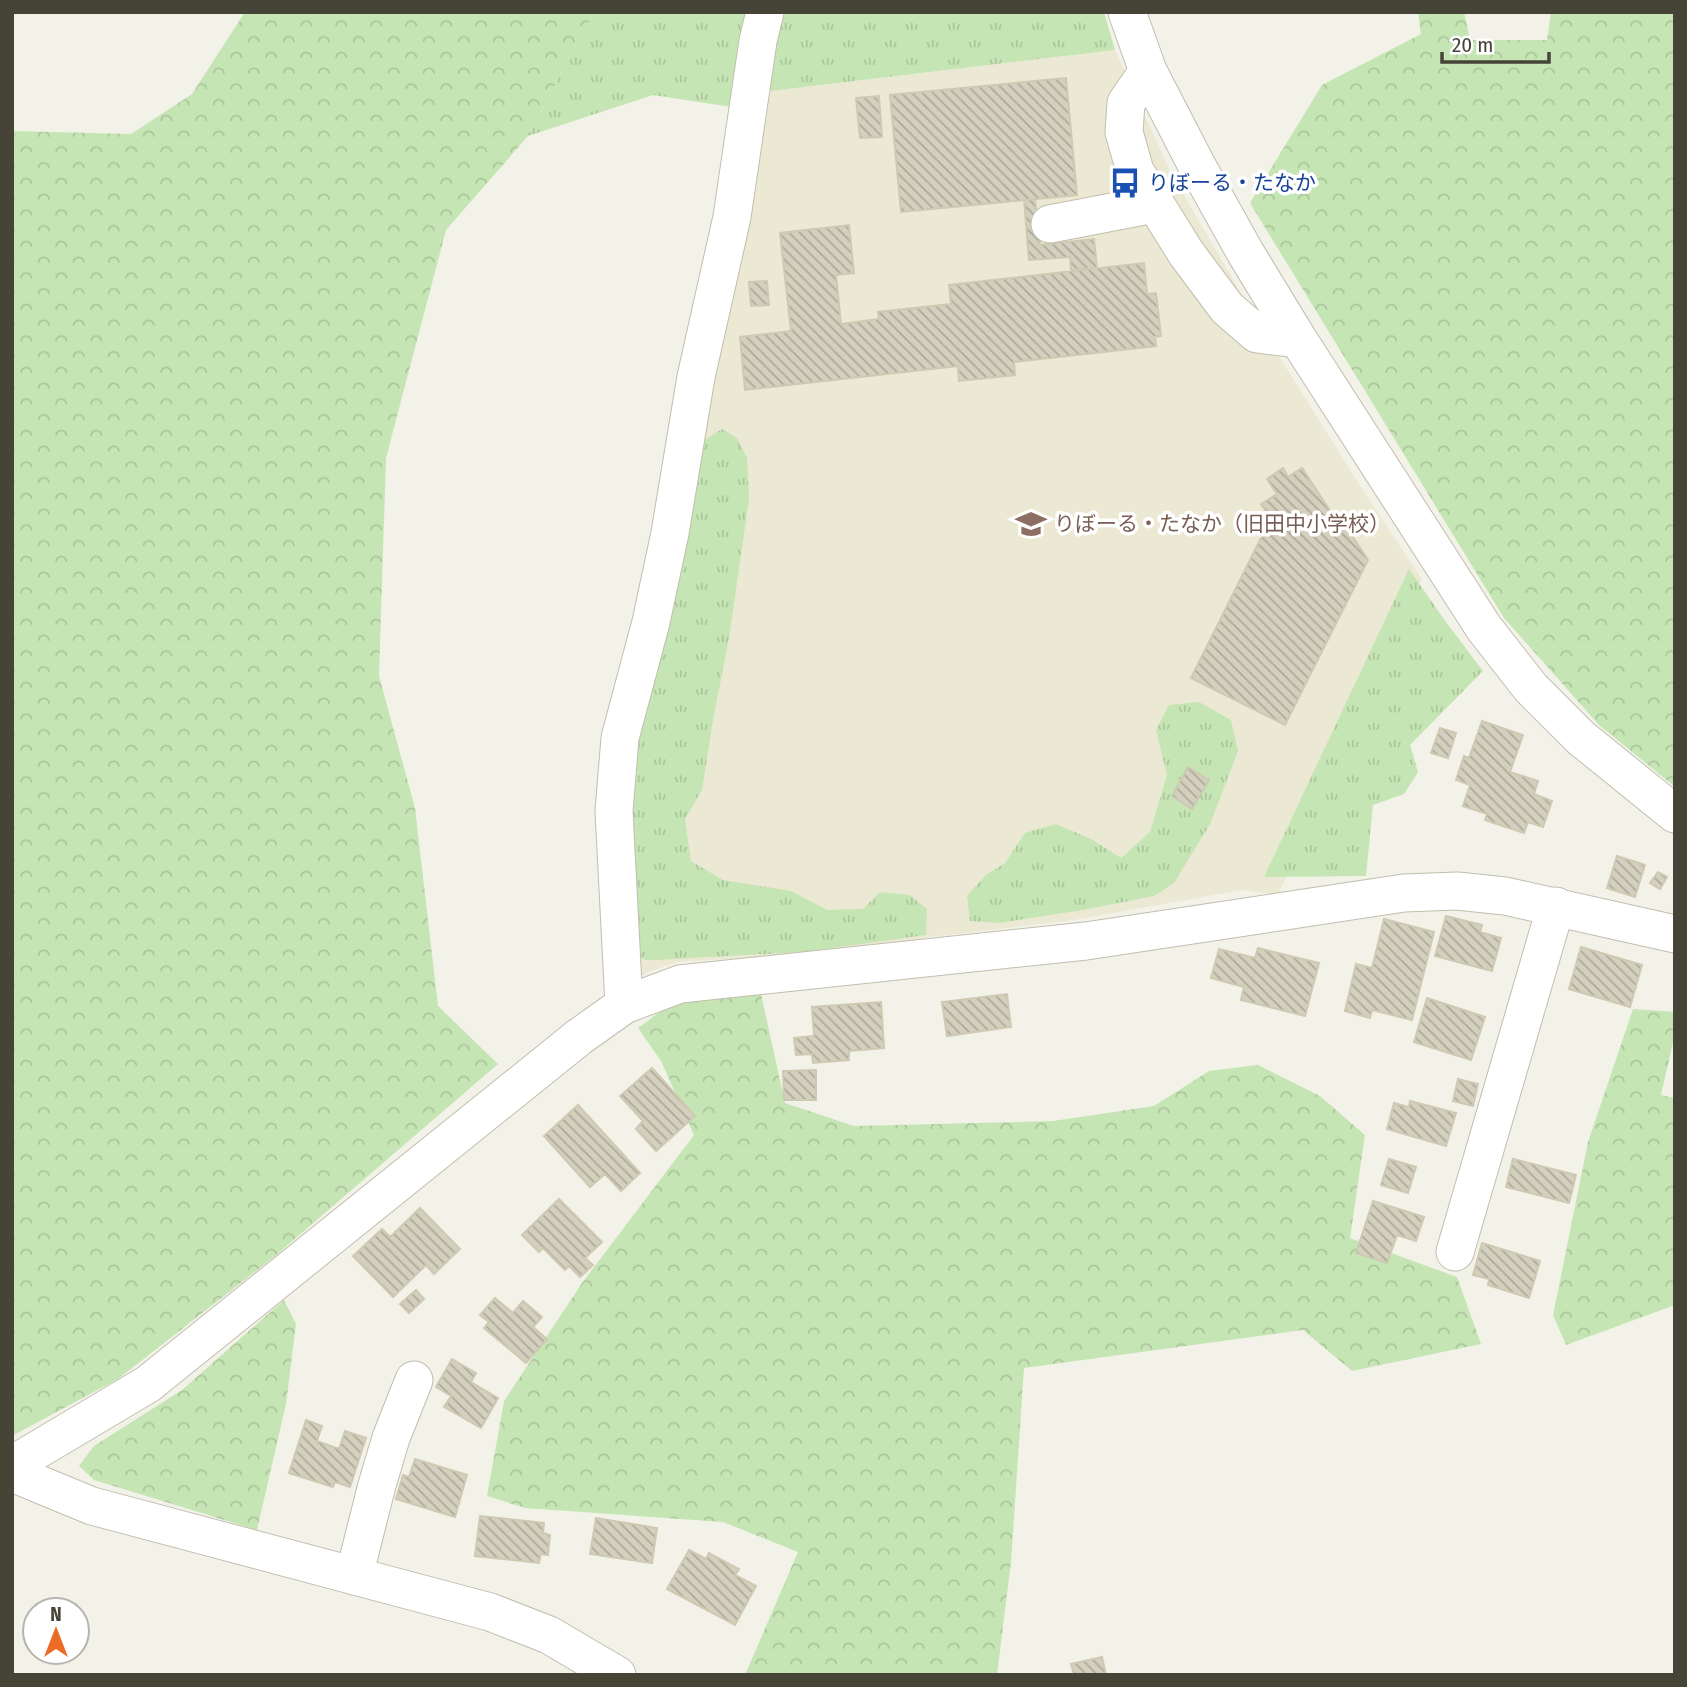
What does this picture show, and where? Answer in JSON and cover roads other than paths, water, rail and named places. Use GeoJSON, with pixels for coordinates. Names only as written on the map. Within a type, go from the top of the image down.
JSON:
{"type":"FeatureCollection","features":[{"type":"Feature","properties":{"kind":"street"},"geometry":{"type":"LineString","coordinates":[[624,1005],[614,811],[620,738],[651,622],[670,533],[696,377],[732,217],[758,41],[765,12]]}},
{"type":"Feature","properties":{"kind":"street"},"geometry":{"type":"LineString","coordinates":[[1127,12],[1149,71],[1233,230],[1298,339],[1484,628],[1531,688],[1581,738],[1675,814]]}},
{"type":"Feature","properties":{"kind":"street"},"geometry":{"type":"LineString","coordinates":[[1149,71],[1126,103],[1124,132],[1135,172],[1186,253],[1227,308],[1257,334],[1298,339]]}},
{"type":"Feature","properties":{"kind":"street"},"geometry":{"type":"LineString","coordinates":[[1050,224],[1154,204]]}},
{"type":"Feature","properties":{"kind":"street"},"geometry":{"type":"LineString","coordinates":[[12,1465],[148,1384],[579,1037],[624,1005],[680,984],[1086,941],[1404,893],[1457,891],[1505,896],[1675,934]]}},
{"type":"Feature","properties":{"kind":"street"},"geometry":{"type":"LineString","coordinates":[[1455,1252],[1556,906]]}},
{"type":"Feature","properties":{"kind":"street"},"geometry":{"type":"LineString","coordinates":[[354,1576],[387,1450],[414,1380]]}},
{"type":"Feature","properties":{"kind":"street"},"geometry":{"type":"LineString","coordinates":[[12,1473],[92,1506],[490,1612],[549,1635],[617,1675]]}},
{"type":"Feature","properties":{"kind":"place","name":"りぼーる・たなか"},"geometry":{"type":"Point","coordinates":[1125,183]}},
{"type":"Feature","properties":{"kind":"place","name":"りぼーる・たなか（旧田中小学校）"},"geometry":{"type":"Point","coordinates":[1031,524]}}]}
